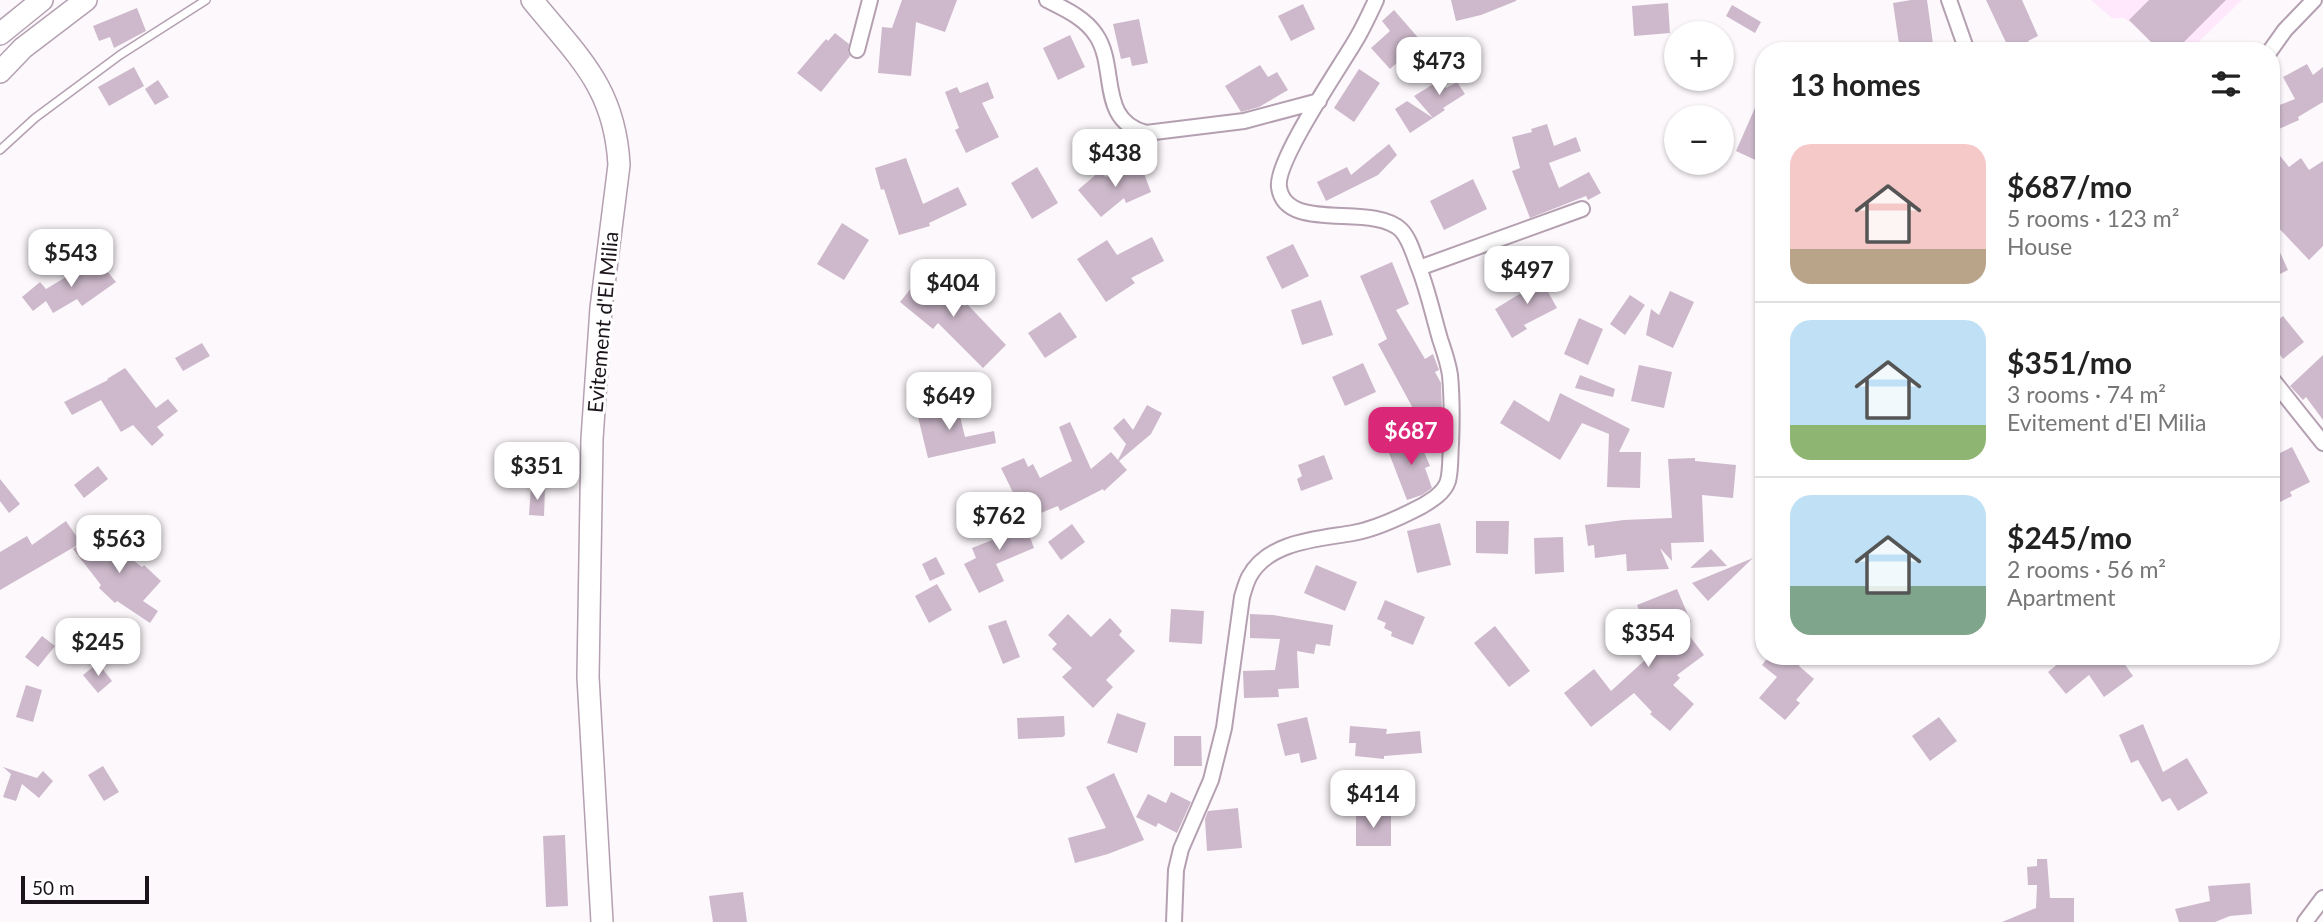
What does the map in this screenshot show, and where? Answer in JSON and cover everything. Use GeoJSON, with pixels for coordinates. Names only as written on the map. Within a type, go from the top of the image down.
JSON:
{"type":"FeatureCollection","features":[{"type":"Feature","properties":{"kind":"main road"},"geometry":{"type":"LineString","coordinates":[[0,34],[42,0]]}},
{"type":"Feature","properties":{"kind":"main road"},"geometry":{"type":"LineString","coordinates":[[0,72],[23,48],[86,0]]}},
{"type":"Feature","properties":{"kind":"main road","name":"Evitement d'El Milia"},"geometry":{"type":"LineString","coordinates":[[531,0],[592,74],[613,117],[618,141],[619,165],[601,309],[592,439],[588,677],[602,922]]}},
{"type":"Feature","properties":{"kind":"street"},"geometry":{"type":"LineString","coordinates":[[857,50],[870,0]]}},
{"type":"Feature","properties":{"kind":"street"},"geometry":{"type":"LineString","coordinates":[[1047,0],[1072,13],[1096,35],[1106,56],[1112,99],[1124,120],[1138,131],[1146,133],[1244,121],[1319,101]]}},
{"type":"Feature","properties":{"kind":"street"},"geometry":{"type":"LineString","coordinates":[[1174,922],[1176,870],[1181,849],[1211,780],[1224,728],[1241,605],[1249,576],[1272,554],[1308,540],[1355,533],[1396,518],[1430,501],[1447,483],[1451,436],[1450,375],[1433,309],[1402,230],[1392,223],[1364,216],[1308,214],[1290,206],[1284,200],[1279,186],[1293,146],[1376,0]]}},
{"type":"Feature","properties":{"kind":"street"},"geometry":{"type":"LineString","coordinates":[[1949,0],[1964,42]]}},
{"type":"Feature","properties":{"kind":"street"},"geometry":{"type":"LineString","coordinates":[[2276,42],[2314,0]]}},
{"type":"Feature","properties":{"kind":"street"},"geometry":{"type":"LineString","coordinates":[[1419,268],[1582,209]]}},
{"type":"Feature","properties":{"kind":"street"},"geometry":{"type":"LineString","coordinates":[[2280,389],[2323,443]]}},
{"type":"Feature","properties":{"kind":"street"},"geometry":{"type":"LineString","coordinates":[[2305,922],[2323,898]]}},
{"type":"Feature","properties":{"kind":"lane"},"geometry":{"type":"LineString","coordinates":[[0,150],[35,118],[109,63],[206,0]]}},
{"type":"Feature","properties":{"kind":"shaded area"},"geometry":{"type":"Polygon","coordinates":[[[2091,0],[2242,0],[2198,42],[2157,42],[2124,18],[2112,18],[2091,0]]]}},
{"type":"Feature","properties":{"kind":"building"},"geometry":{"type":"Polygon","coordinates":[[[902,0],[957,0],[945,32],[916,22],[911,76],[878,73],[882,27],[892,28],[902,0]]]}},
{"type":"Feature","properties":{"kind":"building"},"geometry":{"type":"Polygon","coordinates":[[[1451,0],[1516,1],[1481,15],[1456,21],[1451,0]]]}},
{"type":"Feature","properties":{"kind":"building"},"geometry":{"type":"Polygon","coordinates":[[[1927,0],[1933,42],[1899,42],[1893,3],[1927,0]]]}},
{"type":"Feature","properties":{"kind":"building"},"geometry":{"type":"Polygon","coordinates":[[[1986,0],[2022,0],[2038,36],[2028,42],[2006,42],[1986,0]]]}},
{"type":"Feature","properties":{"kind":"building"},"geometry":{"type":"Polygon","coordinates":[[[2149,0],[2226,0],[2184,42],[2151,42],[2129,20],[2149,0]]]}},
{"type":"Feature","properties":{"kind":"building"},"geometry":{"type":"Polygon","coordinates":[[[1668,3],[1669,21],[1664,21],[1664,34],[1634,36],[1632,6],[1668,3]]]}},
{"type":"Feature","properties":{"kind":"building"},"geometry":{"type":"Polygon","coordinates":[[[1303,4],[1315,29],[1291,41],[1278,16],[1303,4]]]}},
{"type":"Feature","properties":{"kind":"building"},"geometry":{"type":"Polygon","coordinates":[[[1732,5],[1761,22],[1755,33],[1726,16],[1732,5]]]}},
{"type":"Feature","properties":{"kind":"building"},"geometry":{"type":"Polygon","coordinates":[[[137,8],[146,31],[114,48],[110,37],[99,41],[93,26],[137,8]]]}},
{"type":"Feature","properties":{"kind":"building"},"geometry":{"type":"Polygon","coordinates":[[[1394,10],[1421,41],[1390,69],[1371,48],[1390,31],[1382,21],[1394,10]]]}},
{"type":"Feature","properties":{"kind":"building"},"geometry":{"type":"Polygon","coordinates":[[[1139,19],[1148,63],[1132,66],[1130,57],[1121,59],[1113,24],[1139,19]]]}},
{"type":"Feature","properties":{"kind":"building"},"geometry":{"type":"Polygon","coordinates":[[[835,33],[849,44],[850,56],[821,92],[797,73],[826,39],[828,41],[835,33]]]}},
{"type":"Feature","properties":{"kind":"building"},"geometry":{"type":"Polygon","coordinates":[[[1070,35],[1085,67],[1058,80],[1043,48],[1070,35]]]}},
{"type":"Feature","properties":{"kind":"building"},"geometry":{"type":"Polygon","coordinates":[[[2307,64],[2313,75],[2323,67],[2323,102],[2298,117],[2299,120],[2280,128],[2280,105],[2295,99],[2283,77],[2307,64]]]}},
{"type":"Feature","properties":{"kind":"building"},"geometry":{"type":"Polygon","coordinates":[[[1260,65],[1268,77],[1277,72],[1288,90],[1259,107],[1241,112],[1225,86],[1260,65]]]}},
{"type":"Feature","properties":{"kind":"building"},"geometry":{"type":"Polygon","coordinates":[[[134,67],[144,86],[109,106],[98,87],[134,67]]]}},
{"type":"Feature","properties":{"kind":"building"},"geometry":{"type":"Polygon","coordinates":[[[1359,69],[1380,83],[1354,122],[1334,108],[1359,69]]]}},
{"type":"Feature","properties":{"kind":"building"},"geometry":{"type":"Polygon","coordinates":[[[158,80],[169,97],[155,105],[145,89],[158,80]]]}},
{"type":"Feature","properties":{"kind":"building"},"geometry":{"type":"Polygon","coordinates":[[[1440,80],[1446,88],[1457,82],[1465,94],[1433,118],[1414,96],[1440,80]]]}},
{"type":"Feature","properties":{"kind":"building"},"geometry":{"type":"Polygon","coordinates":[[[988,82],[994,98],[982,103],[999,137],[966,153],[955,130],[959,128],[945,92],[957,87],[960,93],[988,82]]]}},
{"type":"Feature","properties":{"kind":"building"},"geometry":{"type":"Polygon","coordinates":[[[1407,101],[1433,118],[1410,133],[1395,109],[1407,101]]]}},
{"type":"Feature","properties":{"kind":"building"},"geometry":{"type":"Polygon","coordinates":[[[1755,108],[1755,160],[1736,151],[1755,108]]]}},
{"type":"Feature","properties":{"kind":"building"},"geometry":{"type":"Polygon","coordinates":[[[1547,124],[1554,146],[1576,137],[1581,151],[1549,163],[1559,188],[1589,172],[1601,193],[1588,200],[1586,196],[1530,218],[1512,171],[1520,168],[1512,137],[1532,132],[1531,129],[1547,124]]]}},
{"type":"Feature","properties":{"kind":"building"},"geometry":{"type":"Polygon","coordinates":[[[1389,144],[1397,155],[1378,175],[1326,201],[1317,182],[1347,167],[1351,175],[1389,144]]]}},
{"type":"Feature","properties":{"kind":"building"},"geometry":{"type":"Polygon","coordinates":[[[2280,156],[2289,167],[2301,158],[2309,170],[2323,161],[2323,246],[2309,260],[2280,229],[2280,156]]]}},
{"type":"Feature","properties":{"kind":"building"},"geometry":{"type":"Polygon","coordinates":[[[906,158],[923,204],[958,187],[967,205],[929,223],[930,226],[899,235],[875,168],[906,158]]]}},
{"type":"Feature","properties":{"kind":"building"},"geometry":{"type":"Polygon","coordinates":[[[1140,163],[1151,192],[1126,203],[1124,198],[1101,217],[1078,190],[1100,171],[1106,177],[1140,163]]]}},
{"type":"Feature","properties":{"kind":"building"},"geometry":{"type":"Polygon","coordinates":[[[1037,167],[1058,203],[1032,219],[1011,183],[1037,167]]]}},
{"type":"Feature","properties":{"kind":"building"},"geometry":{"type":"Polygon","coordinates":[[[1473,179],[1487,209],[1444,230],[1430,201],[1473,179]]]}},
{"type":"Feature","properties":{"kind":"building"},"geometry":{"type":"Polygon","coordinates":[[[842,223],[869,240],[844,280],[817,264],[842,223]]]}},
{"type":"Feature","properties":{"kind":"building"},"geometry":{"type":"Polygon","coordinates":[[[1152,237],[1164,261],[1131,278],[1135,283],[1106,302],[1077,259],[1107,240],[1117,255],[1152,237]]]}},
{"type":"Feature","properties":{"kind":"building"},"geometry":{"type":"Polygon","coordinates":[[[1293,244],[1309,276],[1282,289],[1266,257],[1293,244]]]}},
{"type":"Feature","properties":{"kind":"building"},"geometry":{"type":"Polygon","coordinates":[[[2280,252],[2288,270],[2280,274],[2280,252]]]}},
{"type":"Feature","properties":{"kind":"building"},"geometry":{"type":"Polygon","coordinates":[[[90,262],[95,272],[103,266],[116,282],[82,306],[77,299],[53,313],[46,301],[33,311],[22,297],[40,282],[46,289],[90,262]]]}},
{"type":"Feature","properties":{"kind":"building"},"geometry":{"type":"Polygon","coordinates":[[[1392,262],[1409,304],[1396,310],[1425,359],[1433,354],[1439,370],[1435,372],[1441,383],[1442,413],[1422,425],[1378,344],[1387,339],[1360,276],[1392,262]]]}},
{"type":"Feature","properties":{"kind":"building"},"geometry":{"type":"Polygon","coordinates":[[[924,272],[965,306],[967,304],[1006,345],[983,368],[938,323],[933,329],[900,302],[924,272]]]}},
{"type":"Feature","properties":{"kind":"building"},"geometry":{"type":"Polygon","coordinates":[[[1546,273],[1554,287],[1547,290],[1557,308],[1524,325],[1527,329],[1512,338],[1495,309],[1526,290],[1524,285],[1546,273]]]}},
{"type":"Feature","properties":{"kind":"building"},"geometry":{"type":"Polygon","coordinates":[[[1670,291],[1694,302],[1673,348],[1646,335],[1651,309],[1659,315],[1670,291]]]}},
{"type":"Feature","properties":{"kind":"building"},"geometry":{"type":"Polygon","coordinates":[[[1630,295],[1645,305],[1625,335],[1610,324],[1630,295]]]}},
{"type":"Feature","properties":{"kind":"building"},"geometry":{"type":"Polygon","coordinates":[[[1321,300],[1333,335],[1302,345],[1291,310],[1321,300]]]}},
{"type":"Feature","properties":{"kind":"building"},"geometry":{"type":"Polygon","coordinates":[[[1060,312],[1077,337],[1045,358],[1028,333],[1060,312]]]}},
{"type":"Feature","properties":{"kind":"building"},"geometry":{"type":"Polygon","coordinates":[[[2283,316],[2304,342],[2283,359],[2280,355],[2280,318],[2283,316]]]}},
{"type":"Feature","properties":{"kind":"building"},"geometry":{"type":"Polygon","coordinates":[[[1579,318],[1603,329],[1588,365],[1564,354],[1579,318]]]}},
{"type":"Feature","properties":{"kind":"building"},"geometry":{"type":"Polygon","coordinates":[[[202,343],[210,356],[183,371],[175,358],[202,343]]]}},
{"type":"Feature","properties":{"kind":"building"},"geometry":{"type":"Polygon","coordinates":[[[2323,355],[2323,420],[2306,397],[2303,400],[2290,386],[2323,355]]]}},
{"type":"Feature","properties":{"kind":"building"},"geometry":{"type":"Polygon","coordinates":[[[1363,363],[1376,392],[1345,406],[1332,377],[1363,363]]]}},
{"type":"Feature","properties":{"kind":"building"},"geometry":{"type":"Polygon","coordinates":[[[1639,365],[1672,372],[1664,408],[1631,401],[1639,365]]]}},
{"type":"Feature","properties":{"kind":"building"},"geometry":{"type":"Polygon","coordinates":[[[125,368],[156,408],[168,399],[178,411],[157,427],[164,435],[152,446],[133,425],[121,432],[101,400],[72,415],[64,402],[108,380],[125,368]]]}},
{"type":"Feature","properties":{"kind":"building"},"geometry":{"type":"Polygon","coordinates":[[[1580,375],[1615,389],[1613,397],[1575,388],[1580,375]]]}},
{"type":"Feature","properties":{"kind":"building"},"geometry":{"type":"Polygon","coordinates":[[[1560,393],[1630,429],[1619,452],[1641,452],[1640,488],[1607,487],[1609,434],[1582,423],[1560,460],[1500,423],[1514,400],[1549,422],[1560,393]]]}},
{"type":"Feature","properties":{"kind":"building"},"geometry":{"type":"Polygon","coordinates":[[[957,404],[965,437],[994,431],[996,443],[928,458],[917,413],[957,404]]]}},
{"type":"Feature","properties":{"kind":"building"},"geometry":{"type":"Polygon","coordinates":[[[1147,405],[1162,413],[1151,434],[1119,461],[1127,470],[1104,491],[1103,489],[1060,511],[1058,506],[1026,519],[1001,468],[1024,458],[1028,467],[1033,464],[1040,478],[1072,461],[1059,427],[1070,422],[1091,469],[1111,452],[1118,460],[1126,444],[1113,428],[1124,418],[1133,430],[1147,405]]]}},
{"type":"Feature","properties":{"kind":"building"},"geometry":{"type":"Polygon","coordinates":[[[1417,436],[1430,466],[1425,468],[1432,488],[1407,500],[1387,448],[1417,436]]]}},
{"type":"Feature","properties":{"kind":"building"},"geometry":{"type":"Polygon","coordinates":[[[2292,447],[2310,482],[2290,492],[2292,496],[2280,502],[2280,453],[2292,447]]]}},
{"type":"Feature","properties":{"kind":"building"},"geometry":{"type":"Polygon","coordinates":[[[1324,455],[1333,479],[1301,491],[1297,479],[1302,476],[1298,465],[1324,455]]]}},
{"type":"Feature","properties":{"kind":"building"},"geometry":{"type":"Polygon","coordinates":[[[1695,458],[1695,461],[1736,465],[1733,498],[1702,495],[1704,542],[1671,543],[1672,561],[1660,548],[1669,569],[1627,571],[1626,554],[1595,558],[1594,545],[1588,546],[1585,525],[1672,518],[1668,459],[1695,458]]]}},
{"type":"Feature","properties":{"kind":"building"},"geometry":{"type":"Polygon","coordinates":[[[98,466],[108,479],[84,498],[74,485],[98,466]]]}},
{"type":"Feature","properties":{"kind":"building"},"geometry":{"type":"Polygon","coordinates":[[[0,479],[20,504],[9,513],[0,501],[0,479]]]}},
{"type":"Feature","properties":{"kind":"building"},"geometry":{"type":"Polygon","coordinates":[[[531,487],[545,488],[544,516],[529,515],[531,487]]]}},
{"type":"Feature","properties":{"kind":"building"},"geometry":{"type":"Polygon","coordinates":[[[1020,511],[1034,548],[996,564],[1004,581],[979,593],[964,564],[976,558],[972,548],[1000,537],[994,522],[1020,511]]]}},
{"type":"Feature","properties":{"kind":"building"},"geometry":{"type":"Polygon","coordinates":[[[66,521],[81,543],[0,590],[0,552],[27,536],[32,545],[66,521]]]}},
{"type":"Feature","properties":{"kind":"building"},"geometry":{"type":"Polygon","coordinates":[[[1476,521],[1509,521],[1508,554],[1476,553],[1476,521]]]}},
{"type":"Feature","properties":{"kind":"building"},"geometry":{"type":"Polygon","coordinates":[[[1440,523],[1451,565],[1417,573],[1407,531],[1440,523]]]}},
{"type":"Feature","properties":{"kind":"building"},"geometry":{"type":"Polygon","coordinates":[[[1072,524],[1085,542],[1061,560],[1048,542],[1072,524]]]}},
{"type":"Feature","properties":{"kind":"building"},"geometry":{"type":"Polygon","coordinates":[[[97,532],[142,567],[144,565],[161,581],[143,601],[158,611],[150,623],[117,601],[115,603],[99,588],[101,585],[73,549],[97,532]]]}},
{"type":"Feature","properties":{"kind":"building"},"geometry":{"type":"Polygon","coordinates":[[[1563,537],[1564,572],[1535,574],[1534,538],[1563,537]]]}},
{"type":"Feature","properties":{"kind":"building"},"geometry":{"type":"Polygon","coordinates":[[[1711,549],[1727,566],[1690,568],[1711,549]]]}},
{"type":"Feature","properties":{"kind":"building"},"geometry":{"type":"Polygon","coordinates":[[[936,557],[945,574],[930,581],[922,564],[936,557]]]}},
{"type":"Feature","properties":{"kind":"building"},"geometry":{"type":"Polygon","coordinates":[[[1753,558],[1708,601],[1692,583],[1753,558]]]}},
{"type":"Feature","properties":{"kind":"building"},"geometry":{"type":"Polygon","coordinates":[[[1316,565],[1357,582],[1345,611],[1304,593],[1316,565]]]}},
{"type":"Feature","properties":{"kind":"building"},"geometry":{"type":"Polygon","coordinates":[[[937,584],[952,610],[929,623],[915,596],[937,584]]]}},
{"type":"Feature","properties":{"kind":"building"},"geometry":{"type":"Polygon","coordinates":[[[1677,589],[1691,622],[1682,626],[1704,655],[1677,675],[1680,678],[1673,685],[1694,704],[1670,731],[1650,714],[1652,712],[1634,693],[1591,727],[1564,693],[1594,669],[1611,691],[1656,650],[1637,605],[1677,589]]]}},
{"type":"Feature","properties":{"kind":"building"},"geometry":{"type":"Polygon","coordinates":[[[1385,600],[1425,617],[1413,645],[1391,636],[1392,632],[1384,628],[1386,623],[1377,619],[1385,600]]]}},
{"type":"Feature","properties":{"kind":"building"},"geometry":{"type":"Polygon","coordinates":[[[1171,609],[1204,611],[1202,644],[1169,642],[1171,609]]]}},
{"type":"Feature","properties":{"kind":"building"},"geometry":{"type":"Polygon","coordinates":[[[1068,614],[1091,637],[1110,618],[1122,631],[1119,635],[1135,651],[1106,680],[1113,687],[1093,708],[1062,677],[1072,668],[1052,649],[1057,644],[1048,635],[1068,614]]]}},
{"type":"Feature","properties":{"kind":"building"},"geometry":{"type":"Polygon","coordinates":[[[1250,614],[1333,625],[1330,646],[1316,644],[1314,654],[1297,651],[1299,688],[1278,689],[1279,697],[1244,698],[1243,671],[1275,670],[1280,639],[1250,638],[1250,614]]]}},
{"type":"Feature","properties":{"kind":"building"},"geometry":{"type":"Polygon","coordinates":[[[1006,620],[1020,657],[1003,664],[988,626],[1006,620]]]}},
{"type":"Feature","properties":{"kind":"building"},"geometry":{"type":"Polygon","coordinates":[[[1495,626],[1530,671],[1509,687],[1474,643],[1495,626]]]}},
{"type":"Feature","properties":{"kind":"building"},"geometry":{"type":"Polygon","coordinates":[[[42,636],[55,646],[38,667],[25,657],[42,636]]]}},
{"type":"Feature","properties":{"kind":"building"},"geometry":{"type":"Polygon","coordinates":[[[98,663],[112,681],[98,693],[83,675],[98,663]]]}},
{"type":"Feature","properties":{"kind":"building"},"geometry":{"type":"Polygon","coordinates":[[[1762,665],[1800,665],[1814,679],[1796,700],[1800,703],[1785,720],[1759,698],[1777,677],[1762,665]]]}},
{"type":"Feature","properties":{"kind":"building"},"geometry":{"type":"Polygon","coordinates":[[[2056,665],[2125,665],[2133,676],[2104,697],[2089,675],[2066,694],[2048,672],[2056,665]]]}},
{"type":"Feature","properties":{"kind":"building"},"geometry":{"type":"Polygon","coordinates":[[[26,685],[42,690],[33,722],[16,717],[26,685]]]}},
{"type":"Feature","properties":{"kind":"building"},"geometry":{"type":"Polygon","coordinates":[[[1117,713],[1146,723],[1137,753],[1107,743],[1117,713]]]}},
{"type":"Feature","properties":{"kind":"building"},"geometry":{"type":"Polygon","coordinates":[[[1064,716],[1063,737],[1018,739],[1017,718],[1064,716]]]}},
{"type":"Feature","properties":{"kind":"building"},"geometry":{"type":"Polygon","coordinates":[[[1307,717],[1317,759],[1301,763],[1299,753],[1285,756],[1277,724],[1307,717]]]}},
{"type":"Feature","properties":{"kind":"building"},"geometry":{"type":"Polygon","coordinates":[[[1939,717],[1957,741],[1930,761],[1912,736],[1939,717]]]}},
{"type":"Feature","properties":{"kind":"building"},"geometry":{"type":"Polygon","coordinates":[[[2143,724],[2163,772],[2187,758],[2208,793],[2178,811],[2170,798],[2162,802],[2138,760],[2131,763],[2119,735],[2143,724]]]}},
{"type":"Feature","properties":{"kind":"building"},"geometry":{"type":"Polygon","coordinates":[[[1350,726],[1387,729],[1386,734],[1420,731],[1422,753],[1384,756],[1384,759],[1355,756],[1356,743],[1349,743],[1350,726]]]}},
{"type":"Feature","properties":{"kind":"building"},"geometry":{"type":"Polygon","coordinates":[[[1174,736],[1201,736],[1202,766],[1174,766],[1174,736]]]}},
{"type":"Feature","properties":{"kind":"building"},"geometry":{"type":"Polygon","coordinates":[[[103,766],[119,792],[104,801],[88,775],[103,766]]]}},
{"type":"Feature","properties":{"kind":"building"},"geometry":{"type":"Polygon","coordinates":[[[3,767],[37,778],[43,771],[53,781],[39,798],[22,784],[16,801],[3,797],[11,774],[3,767]]]}},
{"type":"Feature","properties":{"kind":"building"},"geometry":{"type":"Polygon","coordinates":[[[1114,773],[1144,840],[1075,863],[1068,838],[1106,828],[1086,787],[1114,773]]]}},
{"type":"Feature","properties":{"kind":"building"},"geometry":{"type":"Polygon","coordinates":[[[1171,792],[1191,802],[1177,833],[1158,823],[1156,827],[1136,817],[1148,794],[1166,803],[1171,792]]]}},
{"type":"Feature","properties":{"kind":"building"},"geometry":{"type":"Polygon","coordinates":[[[1238,808],[1242,848],[1207,851],[1205,819],[1208,811],[1238,808]]]}},
{"type":"Feature","properties":{"kind":"building"},"geometry":{"type":"Polygon","coordinates":[[[1356,814],[1391,815],[1391,846],[1356,846],[1356,814]]]}},
{"type":"Feature","properties":{"kind":"building"},"geometry":{"type":"Polygon","coordinates":[[[565,835],[568,906],[546,907],[543,836],[565,835]]]}},
{"type":"Feature","properties":{"kind":"building"},"geometry":{"type":"Polygon","coordinates":[[[2037,859],[2047,859],[2050,898],[2074,898],[2074,922],[2002,922],[2036,908],[2037,885],[2028,885],[2027,867],[2037,866],[2037,859]]]}},
{"type":"Feature","properties":{"kind":"building"},"geometry":{"type":"Polygon","coordinates":[[[2250,883],[2252,914],[2230,916],[2215,922],[2179,922],[2175,909],[2210,901],[2208,886],[2250,883]]]}},
{"type":"Feature","properties":{"kind":"building"},"geometry":{"type":"Polygon","coordinates":[[[743,892],[747,922],[713,922],[709,896],[743,892]]]}}]}
